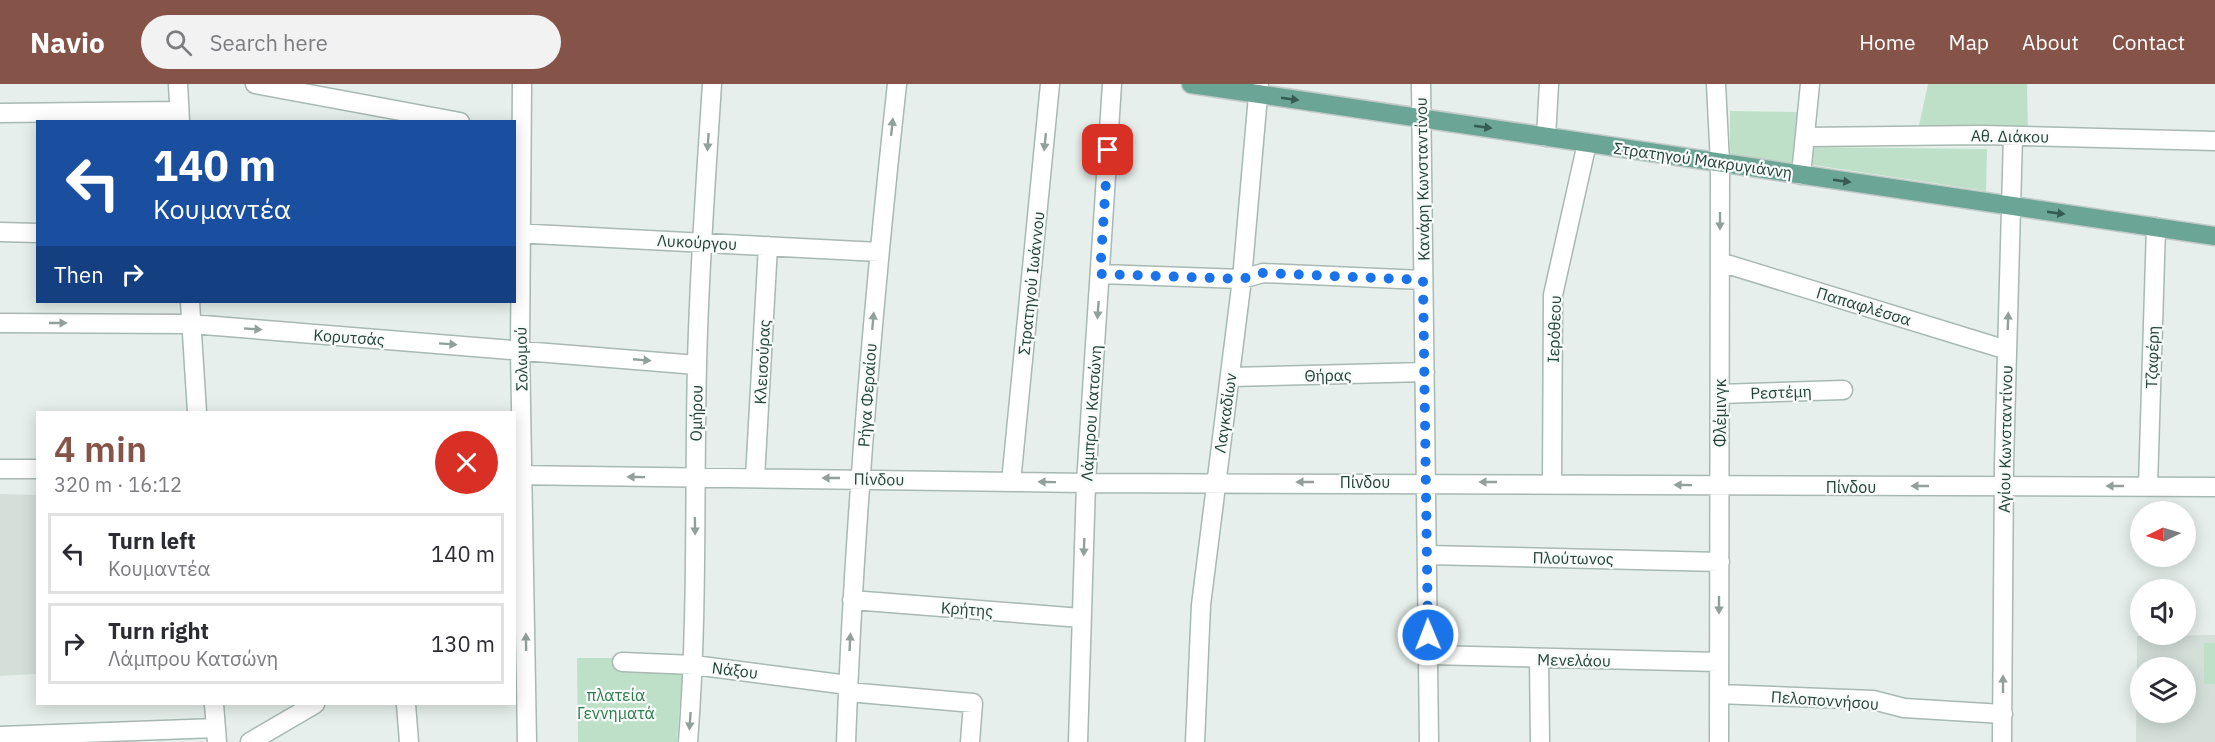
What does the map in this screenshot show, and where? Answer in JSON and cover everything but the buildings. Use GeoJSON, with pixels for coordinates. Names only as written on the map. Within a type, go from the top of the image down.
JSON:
{"type":"FeatureCollection","features":[{"type":"Feature","properties":{"kind":"main road","name":"Στρατηγού Μακρυγιάννη"},"geometry":{"type":"LineString","coordinates":[[1191,84],[1258,89],[1421,119],[2215,236]]}},
{"type":"Feature","properties":{"kind":"street"},"geometry":{"type":"LineString","coordinates":[[0,113],[179,116],[177,84]]}},
{"type":"Feature","properties":{"kind":"street"},"geometry":{"type":"LineString","coordinates":[[255,84],[449,120]]}},
{"type":"Feature","properties":{"kind":"street","name":"Σολωμού"},"geometry":{"type":"LineString","coordinates":[[522,84],[518,132],[517,234],[520,350],[520,666],[527,742]]}},
{"type":"Feature","properties":{"kind":"street","name":"Ομήρου"},"geometry":{"type":"LineString","coordinates":[[688,742],[694,665],[695,478],[701,242],[712,84]]}},
{"type":"Feature","properties":{"kind":"street","name":"Ρήγα Φεραίου"},"geometry":{"type":"LineString","coordinates":[[846,742],[852,600],[861,478],[879,252],[897,84]]}},
{"type":"Feature","properties":{"kind":"street","name":"Στρατηγού Ιωάννου"},"geometry":{"type":"LineString","coordinates":[[1011,482],[1050,84]]}},
{"type":"Feature","properties":{"kind":"street","name":"Λάμπρου Κατσώνη"},"geometry":{"type":"LineString","coordinates":[[1078,742],[1086,483],[1112,84]]}},
{"type":"Feature","properties":{"kind":"street","name":"Κανάρη Κωνσταντίνου"},"geometry":{"type":"LineString","coordinates":[[1421,84],[1429,742]]}},
{"type":"Feature","properties":{"kind":"street"},"geometry":{"type":"LineString","coordinates":[[1546,137],[1549,84]]}},
{"type":"Feature","properties":{"kind":"street","name":"Φλέμινγκ"},"geometry":{"type":"LineString","coordinates":[[1716,84],[1720,163],[1719,742]]}},
{"type":"Feature","properties":{"kind":"street"},"geometry":{"type":"LineString","coordinates":[[1801,175],[1810,84]]}},
{"type":"Feature","properties":{"kind":"street","name":"Λαγκαδίων"},"geometry":{"type":"LineString","coordinates":[[1195,742],[1201,605],[1215,482],[1238,377],[1242,279],[1258,89]]}},
{"type":"Feature","properties":{"kind":"street","name":"Αθ. Διάκου"},"geometry":{"type":"LineString","coordinates":[[1804,137],[2013,136],[2215,141]]}},
{"type":"Feature","properties":{"kind":"street","name":"Αγίου Κωνσταντίνου"},"geometry":{"type":"LineString","coordinates":[[2002,742],[2004,486],[2013,136]]}},
{"type":"Feature","properties":{"kind":"street","name":"Ιερόθεου"},"geometry":{"type":"LineString","coordinates":[[1552,483],[1553,295],[1587,143]]}},
{"type":"Feature","properties":{"kind":"street","name":"Τζαφέρη"},"geometry":{"type":"LineString","coordinates":[[2148,486],[2156,227]]}},
{"type":"Feature","properties":{"kind":"street"},"geometry":{"type":"LineString","coordinates":[[0,232],[36,232]]}},
{"type":"Feature","properties":{"kind":"street","name":"Λυκούργου"},"geometry":{"type":"LineString","coordinates":[[517,234],[879,252]]}},
{"type":"Feature","properties":{"kind":"street","name":"Κλεισούρας"},"geometry":{"type":"LineString","coordinates":[[755,478],[768,246]]}},
{"type":"Feature","properties":{"kind":"street","name":"Παπαφλέσσα"},"geometry":{"type":"LineString","coordinates":[[1720,262],[2007,350]]}},
{"type":"Feature","properties":{"kind":"street"},"geometry":{"type":"LineString","coordinates":[[1100,274],[1242,279],[1263,273],[1423,280]]}},
{"type":"Feature","properties":{"kind":"street"},"geometry":{"type":"LineString","coordinates":[[190,303],[197,411]]}},
{"type":"Feature","properties":{"kind":"street","name":"Κορυτσάς"},"geometry":{"type":"LineString","coordinates":[[0,323],[191,324],[697,364]]}},
{"type":"Feature","properties":{"kind":"street","name":"Θήρας"},"geometry":{"type":"LineString","coordinates":[[1238,377],[1425,372]]}},
{"type":"Feature","properties":{"kind":"street","name":"Ρεστέμη"},"geometry":{"type":"LineString","coordinates":[[1720,394],[1843,390]]}},
{"type":"Feature","properties":{"kind":"street"},"geometry":{"type":"LineString","coordinates":[[0,469],[36,470]]}},
{"type":"Feature","properties":{"kind":"street","name":"Πίνδου"},"geometry":{"type":"LineString","coordinates":[[519,476],[861,478],[1086,483],[1427,482],[2215,487]]}},
{"type":"Feature","properties":{"kind":"street","name":"Πλούτωνος"},"geometry":{"type":"LineString","coordinates":[[1427,555],[1720,562]]}},
{"type":"Feature","properties":{"kind":"street","name":"Κρήτης"},"geometry":{"type":"LineString","coordinates":[[852,600],[1081,618]]}},
{"type":"Feature","properties":{"kind":"street","name":"Μενελάου"},"geometry":{"type":"LineString","coordinates":[[1428,655],[1719,662]]}},
{"type":"Feature","properties":{"kind":"street"},"geometry":{"type":"LineString","coordinates":[[1539,659],[1540,742]]}},
{"type":"Feature","properties":{"kind":"street","name":"Νάξου"},"geometry":{"type":"LineString","coordinates":[[622,662],[694,665],[848,688],[973,703],[970,742]]}},
{"type":"Feature","properties":{"kind":"street","name":"Πελοποννήσου"},"geometry":{"type":"LineString","coordinates":[[1719,694],[1874,700],[1904,708],[2003,714]]}},
{"type":"Feature","properties":{"kind":"street"},"geometry":{"type":"LineString","coordinates":[[0,736],[216,735],[214,705]]}},
{"type":"Feature","properties":{"kind":"street"},"geometry":{"type":"LineString","coordinates":[[250,742],[313,705]]}},
{"type":"Feature","properties":{"kind":"street"},"geometry":{"type":"LineString","coordinates":[[406,705],[409,742]]}},
{"type":"Feature","properties":{"kind":"shaded area"},"geometry":{"type":"Polygon","coordinates":[[[0,494],[36,495],[36,674],[0,676],[0,494]]]}},
{"type":"Feature","properties":{"kind":"shaded area"},"geometry":{"type":"Polygon","coordinates":[[[2196,635],[2215,635],[2215,742],[2136,742],[2136,723],[2196,723],[2196,657],[2137,657],[2137,645],[2196,645],[2196,635]]]}},
{"type":"Feature","properties":{"kind":"green space"},"geometry":{"type":"Polygon","coordinates":[[[1928,84],[2027,84],[2028,130],[1918,130],[1928,84]]]}},
{"type":"Feature","properties":{"kind":"green space"},"geometry":{"type":"Polygon","coordinates":[[[1730,111],[1800,112],[1793,164],[1730,157],[1730,111]]]}},
{"type":"Feature","properties":{"kind":"green space"},"geometry":{"type":"Polygon","coordinates":[[[1809,147],[1987,149],[1986,191],[1807,164],[1809,147]]]}},
{"type":"Feature","properties":{"kind":"green space"},"geometry":{"type":"Polygon","coordinates":[[[2204,643],[2215,643],[2215,684],[2204,684],[2204,643]]]}},
{"type":"Feature","properties":{"kind":"green space","name":"πλατεία Γεννηματά"},"geometry":{"type":"Polygon","coordinates":[[[577,658],[618,658],[683,667],[677,742],[578,742],[577,658]]]}},
{"type":"Feature","properties":{"kind":"route"},"geometry":{"type":"LineString","coordinates":[[1108,150],[1100,274],[1242,279],[1263,273],[1423,280],[1428,635]]}}]}
